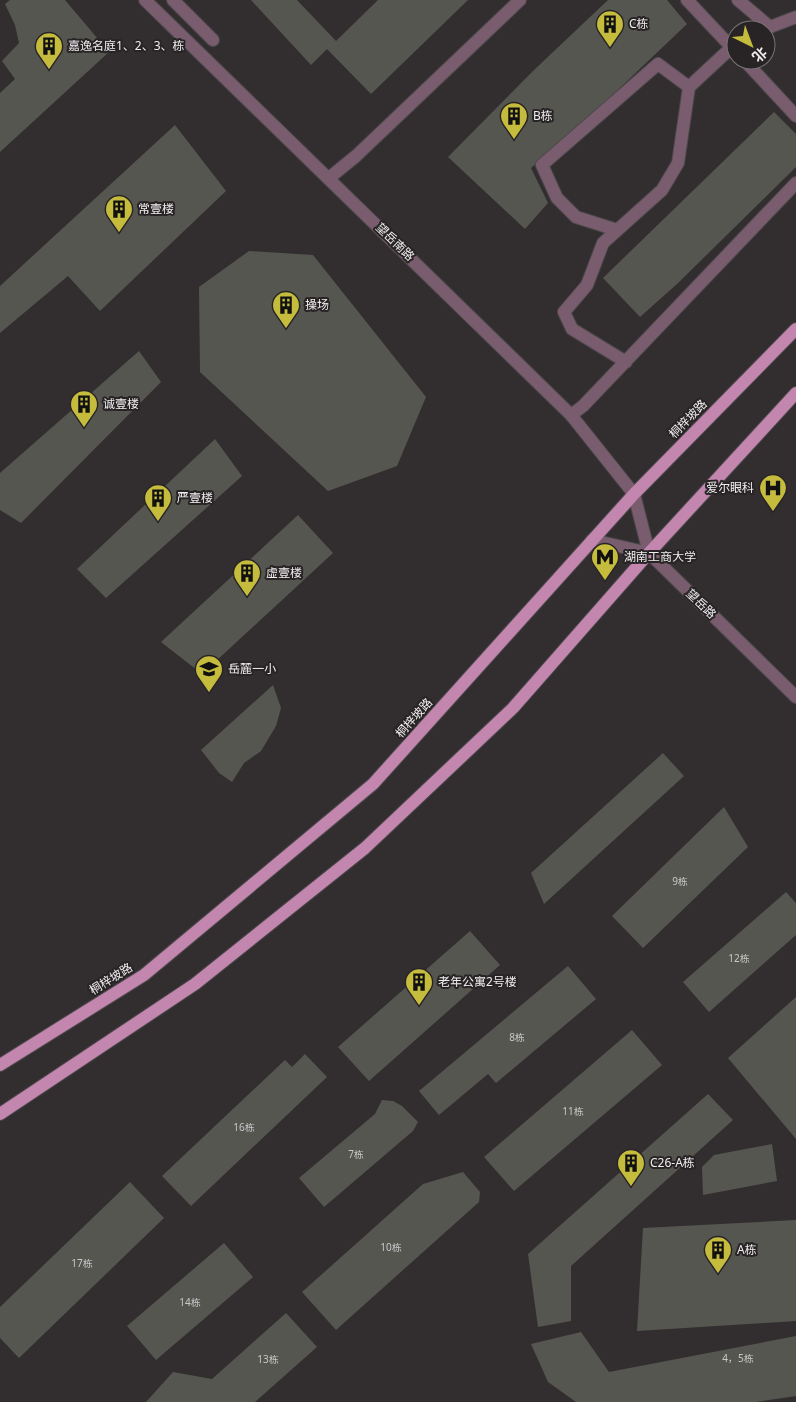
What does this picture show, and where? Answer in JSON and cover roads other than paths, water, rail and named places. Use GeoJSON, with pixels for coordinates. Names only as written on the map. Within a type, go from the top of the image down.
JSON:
{"type":"FeatureCollection","features":[{"type":"Feature","properties":{"kind":"main road","name":"桐梓坡路"},"geometry":{"type":"LineString","coordinates":[[0,1065],[144,975],[373,784],[634,494],[796,329]]}},
{"type":"Feature","properties":{"kind":"main road"},"geometry":{"type":"LineString","coordinates":[[0,1114],[194,984],[365,848],[513,708],[649,553],[796,393]]}},
{"type":"Feature","properties":{"kind":"street","name":"望岳南路"},"geometry":{"type":"LineString","coordinates":[[145,0],[571,415],[634,494]]}},
{"type":"Feature","properties":{"kind":"street"},"geometry":{"type":"LineString","coordinates":[[173,0],[213,40]]}},
{"type":"Feature","properties":{"kind":"street"},"geometry":{"type":"LineString","coordinates":[[329,178],[356,156],[520,0]]}},
{"type":"Feature","properties":{"kind":"street"},"geometry":{"type":"LineString","coordinates":[[687,0],[726,41]]}},
{"type":"Feature","properties":{"kind":"street"},"geometry":{"type":"LineString","coordinates":[[738,0],[770,27],[796,16]]}},
{"type":"Feature","properties":{"kind":"street"},"geometry":{"type":"LineString","coordinates":[[626,362],[572,329],[564,312],[587,285],[603,243],[662,190],[678,163],[689,87],[726,57]]}},
{"type":"Feature","properties":{"kind":"street"},"geometry":{"type":"LineString","coordinates":[[617,230],[576,217],[557,198],[542,165],[658,64],[689,87]]}},
{"type":"Feature","properties":{"kind":"street"},"geometry":{"type":"LineString","coordinates":[[753,70],[796,116]]}},
{"type":"Feature","properties":{"kind":"street"},"geometry":{"type":"LineString","coordinates":[[571,415],[583,406],[626,362],[796,183]]}},
{"type":"Feature","properties":{"kind":"street"},"geometry":{"type":"LineString","coordinates":[[592,540],[649,553],[634,494]]}},
{"type":"Feature","properties":{"kind":"street","name":"望岳路"},"geometry":{"type":"LineString","coordinates":[[649,553],[796,697]]}},
{"type":"Feature","properties":{"kind":"place","name":"C栋"},"geometry":{"type":"Point","coordinates":[610,48]}},
{"type":"Feature","properties":{"kind":"place","name":"嘉逸名庭1、2、3、栋"},"geometry":{"type":"Point","coordinates":[49,70]}},
{"type":"Feature","properties":{"kind":"place","name":"B栋"},"geometry":{"type":"Point","coordinates":[514,140]}},
{"type":"Feature","properties":{"kind":"place","name":"常壹楼"},"geometry":{"type":"Point","coordinates":[119,233]}},
{"type":"Feature","properties":{"kind":"place","name":"操场"},"geometry":{"type":"Point","coordinates":[286,329]}},
{"type":"Feature","properties":{"kind":"place","name":"诚壹楼"},"geometry":{"type":"Point","coordinates":[84,428]}},
{"type":"Feature","properties":{"kind":"place","name":"爱尔眼科"},"geometry":{"type":"Point","coordinates":[773,512]}},
{"type":"Feature","properties":{"kind":"place","name":"严壹楼"},"geometry":{"type":"Point","coordinates":[158,522]}},
{"type":"Feature","properties":{"kind":"place","name":"湖南工商大学"},"geometry":{"type":"Point","coordinates":[605,581]}},
{"type":"Feature","properties":{"kind":"place","name":"虚壹楼"},"geometry":{"type":"Point","coordinates":[247,597]}},
{"type":"Feature","properties":{"kind":"place","name":"岳麓一小"},"geometry":{"type":"Point","coordinates":[209,693]}},
{"type":"Feature","properties":{"kind":"place","name":"老年公寓2号楼"},"geometry":{"type":"Point","coordinates":[419,1006]}},
{"type":"Feature","properties":{"kind":"place","name":"C26-A栋"},"geometry":{"type":"Point","coordinates":[631,1187]}},
{"type":"Feature","properties":{"kind":"place","name":"A栋"},"geometry":{"type":"Point","coordinates":[718,1274]}}]}
